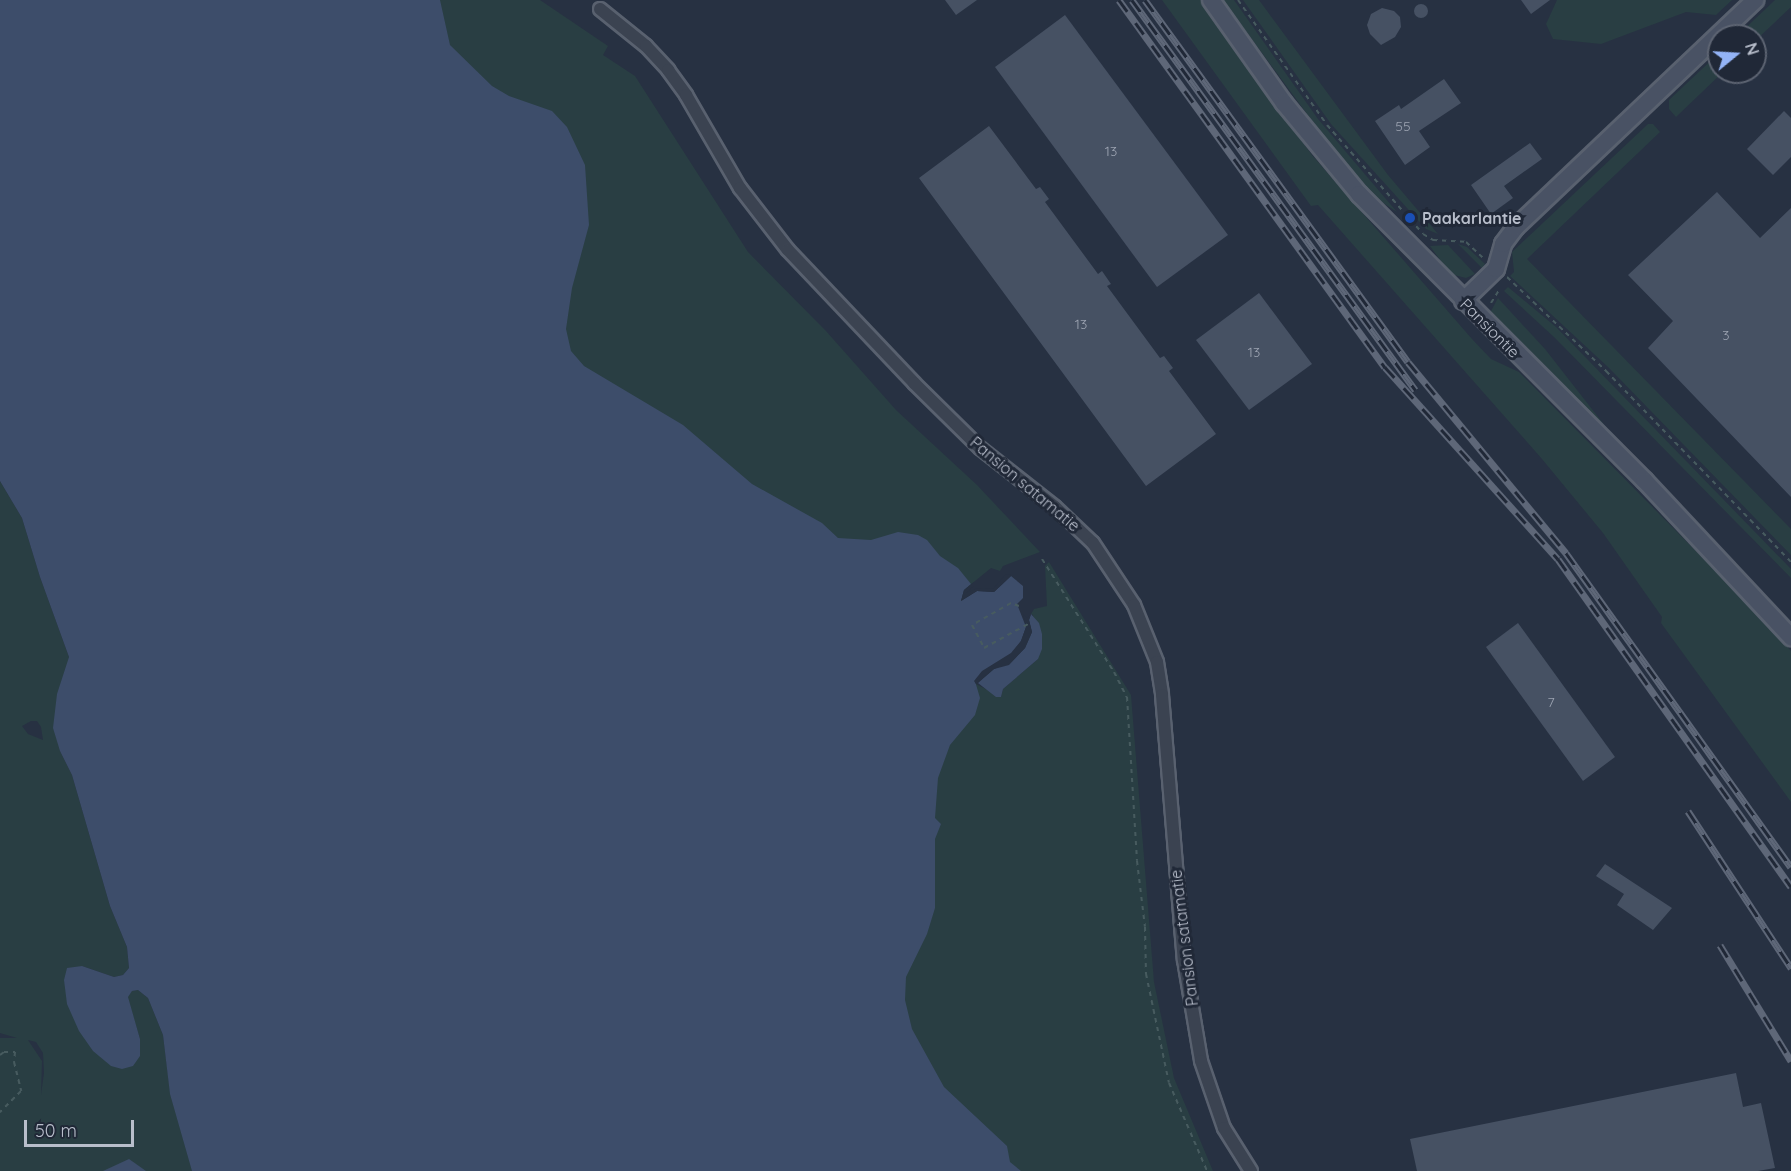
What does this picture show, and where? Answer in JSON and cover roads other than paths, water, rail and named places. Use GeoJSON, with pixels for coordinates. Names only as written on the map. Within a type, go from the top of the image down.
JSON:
{"type":"FeatureCollection","features":[{"type":"Feature","properties":{"kind":"street","name":"Pansiontie"},"geometry":{"type":"LineString","coordinates":[[1211,0],[1321,150],[1359,194],[1463,301],[1645,481],[1791,637]]}},
{"type":"Feature","properties":{"kind":"street"},"geometry":{"type":"LineString","coordinates":[[1463,301],[1496,269],[1503,244],[1516,227],[1755,0]]}},
{"type":"Feature","properties":{"kind":"street","name":"Pansion satamatie"},"geometry":{"type":"LineString","coordinates":[[600,9],[646,46],[668,70],[686,95],[740,188],[788,250],[914,383],[972,440],[1055,507],[1093,543],[1134,605],[1156,662],[1162,695],[1184,960],[1201,1061],[1224,1128],[1251,1171]]}},
{"type":"Feature","properties":{"kind":"water"},"geometry":{"type":"Polygon","coordinates":[[[0,0],[440,0],[450,45],[492,86],[509,96],[552,111],[567,127],[585,165],[589,225],[572,288],[566,329],[571,351],[584,366],[683,425],[752,484],[822,523],[838,538],[871,540],[898,532],[918,535],[927,540],[940,556],[958,568],[971,584],[964,590],[961,601],[977,591],[994,592],[1011,576],[1023,586],[1023,598],[1017,604],[1026,627],[1021,641],[1012,653],[975,681],[980,698],[975,715],[950,745],[938,778],[935,818],[941,824],[935,839],[935,908],[927,934],[906,977],[905,1000],[912,1029],[944,1087],[1007,1146],[1010,1162],[1021,1171],[192,1171],[170,1094],[163,1035],[148,998],[138,990],[132,991],[128,997],[140,1039],[140,1056],[133,1066],[122,1069],[111,1066],[93,1051],[79,1031],[67,1004],[64,980],[67,968],[82,966],[114,977],[123,975],[129,968],[127,947],[110,906],[72,775],[60,751],[53,728],[57,694],[69,657],[40,577],[22,518],[0,481],[0,0]]]}},
{"type":"Feature","properties":{"kind":"water"},"geometry":{"type":"Polygon","coordinates":[[[1031,614],[1039,623],[1042,634],[1042,649],[1038,659],[1003,689],[1001,697],[996,697],[978,683],[994,669],[1011,662],[1025,648],[1032,632],[1029,620],[1031,614]]]}},
{"type":"Feature","properties":{"kind":"water"},"geometry":{"type":"Polygon","coordinates":[[[129,1159],[146,1171],[103,1171],[129,1159]]]}},
{"type":"Feature","properties":{"kind":"railway"},"geometry":{"type":"LineString","coordinates":[[1119,0],[1385,367],[1558,559],[1791,887]]}},
{"type":"Feature","properties":{"kind":"railway"},"geometry":{"type":"LineString","coordinates":[[1132,0],[1415,390]]}},
{"type":"Feature","properties":{"kind":"railway"},"geometry":{"type":"LineString","coordinates":[[1145,0],[1408,362],[1566,553],[1791,867]]}},
{"type":"Feature","properties":{"kind":"railway"},"geometry":{"type":"LineString","coordinates":[[1688,811],[1791,968]]}},
{"type":"Feature","properties":{"kind":"railway"},"geometry":{"type":"LineString","coordinates":[[1720,945],[1791,1061]]}},
{"type":"Feature","properties":{"kind":"place","name":"Paakarlantie"},"geometry":{"type":"Point","coordinates":[1410,218]}}]}
